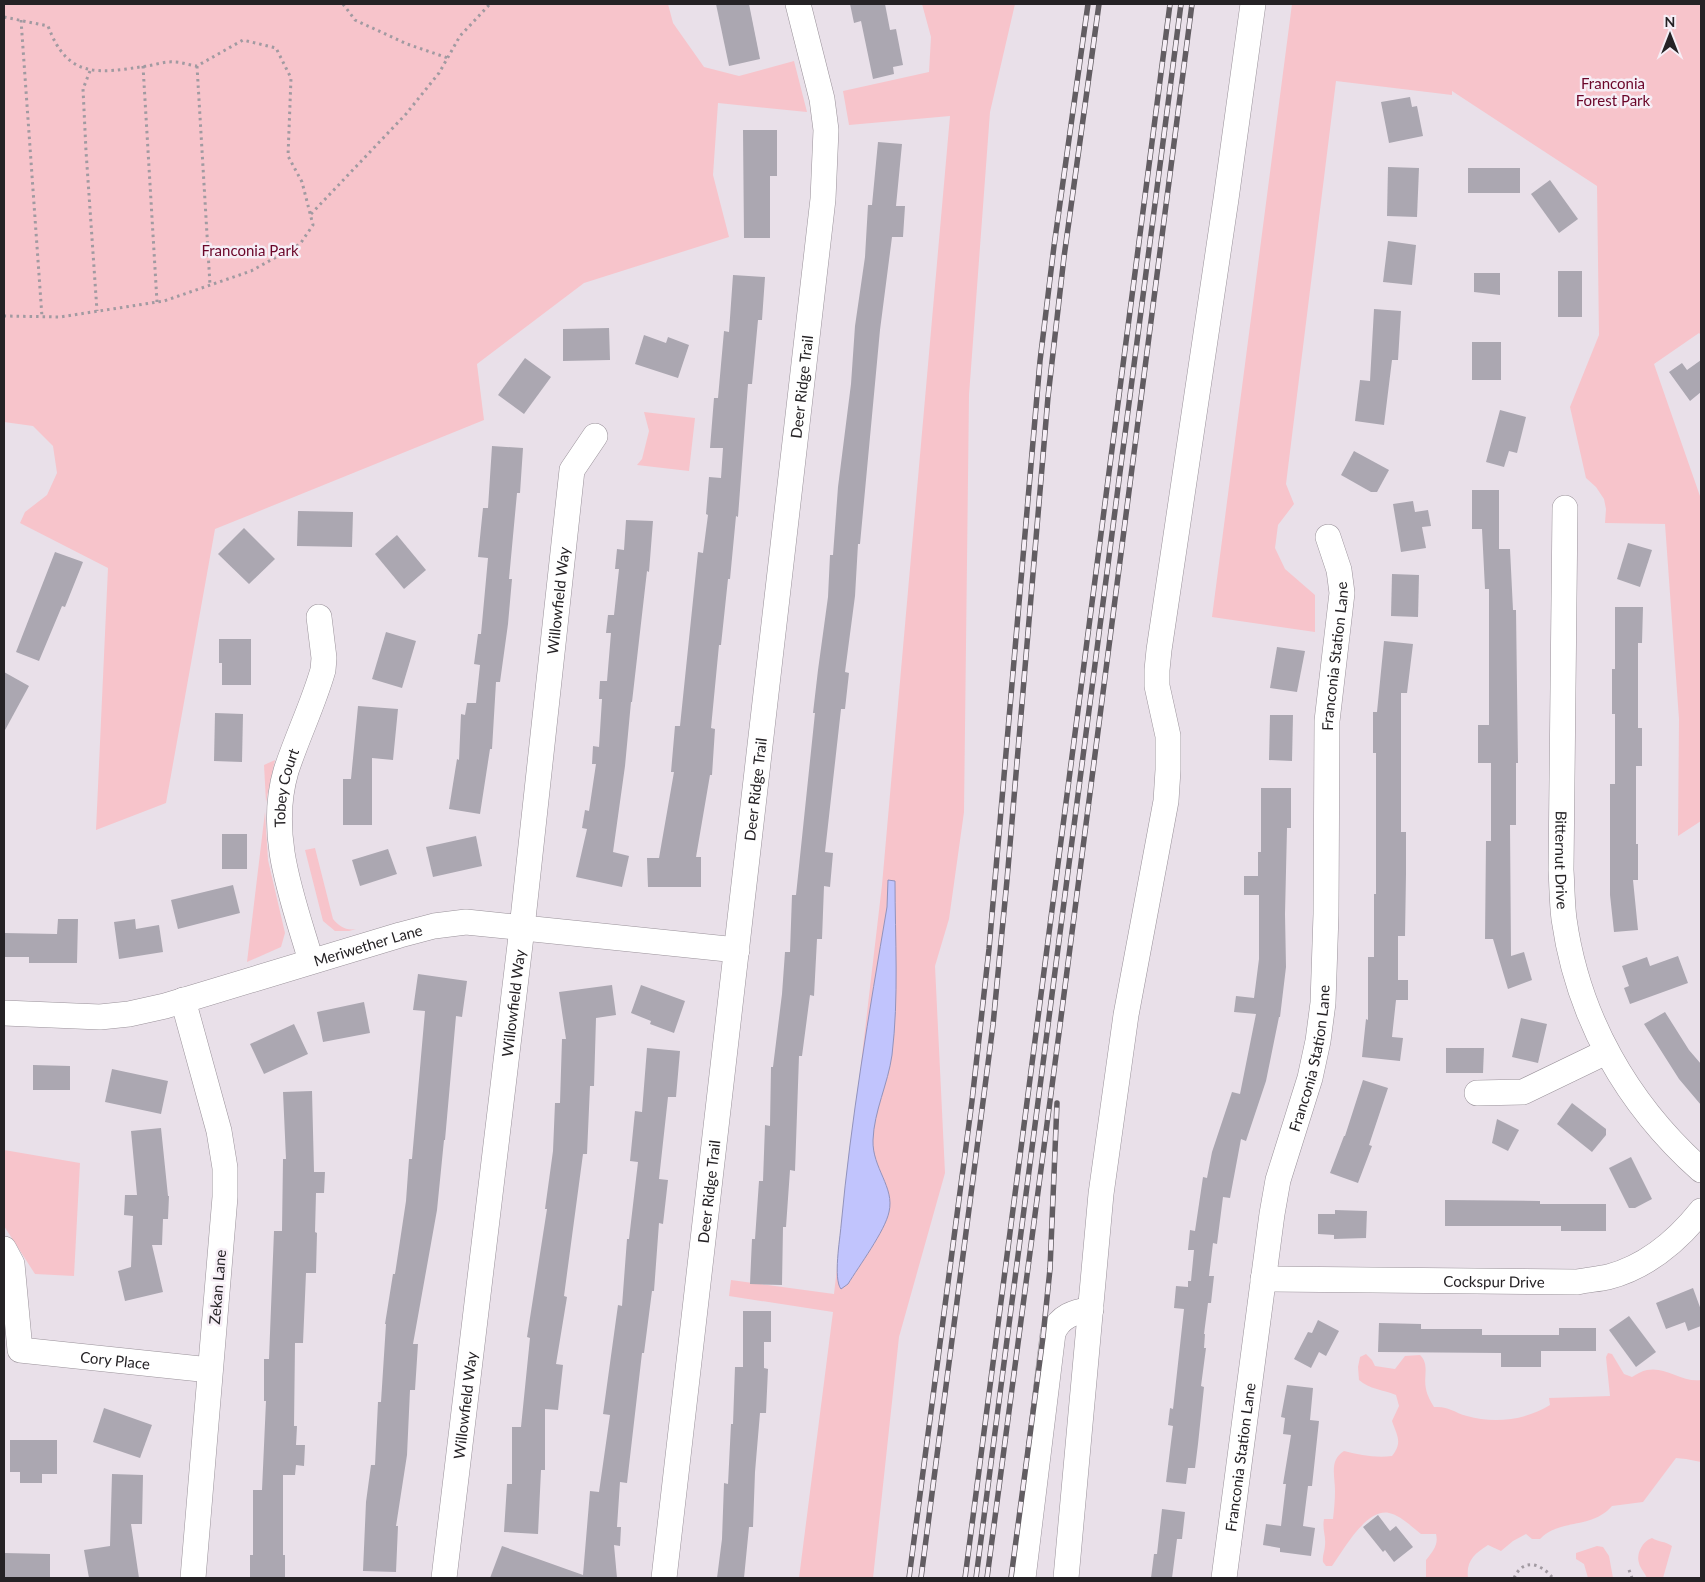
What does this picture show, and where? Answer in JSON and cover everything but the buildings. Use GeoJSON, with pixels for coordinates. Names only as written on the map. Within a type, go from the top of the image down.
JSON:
{"type":"FeatureCollection","features":[{"type":"Feature","properties":{"kind":"street","name":"Deer Ridge Trail"},"geometry":{"type":"LineString","coordinates":[[664,1578],[818,251],[826,166],[826,130],[822,99],[798,4]]}},
{"type":"Feature","properties":{"kind":"street"},"geometry":{"type":"LineString","coordinates":[[1066,1578],[1101,1194],[1126,1014],[1166,801],[1168,736],[1157,686],[1156,670],[1225,208],[1253,4]]}},
{"type":"Feature","properties":{"kind":"street","name":"Willowfield Way"},"geometry":{"type":"LineString","coordinates":[[444,1578],[522,928],[572,470],[596,436]]}},
{"type":"Feature","properties":{"kind":"street","name":"Bitternut Drive"},"geometry":{"type":"LineString","coordinates":[[1565,508],[1561,870],[1564,917],[1571,960],[1594,1028],[1606,1052],[1642,1108],[1666,1136],[1701,1170]]}},
{"type":"Feature","properties":{"kind":"street","name":"Franconia Station Lane"},"geometry":{"type":"LineString","coordinates":[[1224,1578],[1263,1279],[1278,1180],[1310,1078],[1318,1041],[1322,1004],[1326,914],[1327,721],[1342,593],[1342,581],[1328,537]]}},
{"type":"Feature","properties":{"kind":"street","name":"Tobey Court"},"geometry":{"type":"LineString","coordinates":[[311,961],[284,868],[278,821],[286,771],[323,670],[324,658],[319,617]]}},
{"type":"Feature","properties":{"kind":"street","name":"Meriwether Lane"},"geometry":{"type":"LineString","coordinates":[[4,1013],[100,1017],[129,1014],[183,1000],[434,926],[466,922],[737,950]]}},
{"type":"Feature","properties":{"kind":"street","name":"Zekan Lane"},"geometry":{"type":"LineString","coordinates":[[183,1000],[219,1131],[225,1168],[225,1197],[193,1578]]}},
{"type":"Feature","properties":{"kind":"street"},"geometry":{"type":"LineString","coordinates":[[1476,1093],[1523,1092],[1606,1052]]}},
{"type":"Feature","properties":{"kind":"street","name":"Cockspur Drive"},"geometry":{"type":"LineString","coordinates":[[1263,1279],[1577,1282],[1608,1276],[1626,1270],[1657,1254],[1677,1238],[1701,1211]]}},
{"type":"Feature","properties":{"kind":"street","name":"Cory Place"},"geometry":{"type":"LineString","coordinates":[[4,1249],[12,1264],[20,1350],[210,1370]]}},
{"type":"Feature","properties":{"kind":"street"},"geometry":{"type":"LineString","coordinates":[[1023,1578],[1053,1333],[1057,1324],[1068,1315],[1076,1311],[1091,1309]]}},
{"type":"Feature","properties":{"kind":"path"},"geometry":{"type":"LineString","coordinates":[[342,4],[355,20],[407,44],[448,58]]}},
{"type":"Feature","properties":{"kind":"path"},"geometry":{"type":"LineString","coordinates":[[310,214],[406,114],[439,73],[460,36],[490,4]]}},
{"type":"Feature","properties":{"kind":"path"},"geometry":{"type":"LineString","coordinates":[[4,17],[48,26],[54,43],[71,62],[90,71],[117,71],[173,62],[197,66],[243,40],[276,48],[291,78],[288,156],[302,182],[313,225],[300,244],[251,271],[164,301],[60,317],[4,316]]}},
{"type":"Feature","properties":{"kind":"path"},"geometry":{"type":"LineString","coordinates":[[21,20],[42,316]]}},
{"type":"Feature","properties":{"kind":"path"},"geometry":{"type":"LineString","coordinates":[[142,66],[157,302]]}},
{"type":"Feature","properties":{"kind":"path"},"geometry":{"type":"LineString","coordinates":[[197,66],[210,285]]}},
{"type":"Feature","properties":{"kind":"path"},"geometry":{"type":"LineString","coordinates":[[90,71],[83,89],[97,311]]}},
{"type":"Feature","properties":{"kind":"path"},"geometry":{"type":"LineString","coordinates":[[1514,1578],[1520,1570],[1533,1564],[1541,1567],[1552,1577]]}},
{"type":"Feature","properties":{"kind":"path"},"geometry":{"type":"LineString","coordinates":[[1629,1570],[1632,1578]]}},
{"type":"Feature","properties":{"kind":"green space","name":"Franconia Park"},"geometry":{"type":"Polygon","coordinates":[[[4,4],[668,4],[673,23],[704,67],[739,76],[794,61],[807,112],[718,103],[713,175],[729,237],[584,283],[477,364],[484,420],[215,529],[166,803],[96,830],[108,568],[20,523],[25,512],[47,495],[57,473],[53,446],[33,426],[4,422],[4,4]]]}},
{"type":"Feature","properties":{"kind":"green space"},"geometry":{"type":"Polygon","coordinates":[[[922,4],[1015,4],[990,112],[969,395],[964,812],[949,919],[935,966],[945,1173],[899,1337],[873,1578],[799,1578],[833,1312],[729,1296],[731,1280],[834,1294],[882,885],[950,116],[849,125],[843,91],[929,72],[931,37],[922,4]]]}},
{"type":"Feature","properties":{"kind":"green space","name":"Franconia Forest Park"},"geometry":{"type":"Polygon","coordinates":[[[1292,4],[1701,4],[1701,335],[1699,333],[1654,364],[1701,499],[1701,821],[1678,836],[1679,719],[1665,524],[1605,523],[1606,509],[1604,499],[1596,487],[1586,478],[1570,407],[1599,335],[1597,186],[1452,91],[1452,95],[1336,81],[1286,484],[1294,504],[1278,525],[1275,548],[1285,569],[1315,595],[1315,632],[1212,617],[1292,4]]]}},
{"type":"Feature","properties":{"kind":"green space"},"geometry":{"type":"Polygon","coordinates":[[[644,412],[695,418],[689,471],[637,465],[642,459],[649,431],[644,412]]]}},
{"type":"Feature","properties":{"kind":"green space"},"geometry":{"type":"Polygon","coordinates":[[[275,760],[266,802],[264,765],[275,760]]]}},
{"type":"Feature","properties":{"kind":"green space"},"geometry":{"type":"Polygon","coordinates":[[[265,812],[268,860],[285,933],[281,947],[247,962],[265,812]]]}},
{"type":"Feature","properties":{"kind":"green space"},"geometry":{"type":"Polygon","coordinates":[[[315,848],[333,919],[343,927],[356,929],[335,931],[323,921],[305,850],[315,848]]]}},
{"type":"Feature","properties":{"kind":"green space"},"geometry":{"type":"Polygon","coordinates":[[[4,1150],[80,1163],[74,1276],[35,1274],[4,1226],[4,1150]]]}},
{"type":"Feature","properties":{"kind":"green space"},"geometry":{"type":"Polygon","coordinates":[[[1608,1353],[1612,1354],[1624,1374],[1632,1377],[1643,1371],[1654,1369],[1688,1379],[1701,1380],[1701,1462],[1676,1458],[1643,1502],[1612,1506],[1595,1518],[1557,1528],[1540,1539],[1532,1539],[1526,1534],[1513,1541],[1501,1551],[1488,1545],[1472,1558],[1468,1567],[1468,1578],[1426,1578],[1426,1560],[1436,1545],[1436,1534],[1421,1534],[1402,1519],[1389,1513],[1380,1513],[1364,1524],[1349,1541],[1332,1566],[1326,1566],[1323,1562],[1325,1547],[1324,1519],[1333,1519],[1336,1459],[1344,1451],[1368,1456],[1392,1456],[1398,1443],[1392,1421],[1399,1406],[1396,1395],[1372,1387],[1359,1380],[1358,1367],[1360,1357],[1366,1354],[1375,1366],[1395,1369],[1405,1356],[1420,1355],[1425,1363],[1425,1384],[1434,1407],[1447,1408],[1477,1418],[1499,1420],[1520,1417],[1541,1410],[1550,1405],[1549,1398],[1610,1396],[1606,1357],[1608,1353]]]}},
{"type":"Feature","properties":{"kind":"green space"},"geometry":{"type":"Polygon","coordinates":[[[1652,1538],[1672,1546],[1663,1578],[1647,1578],[1640,1567],[1638,1559],[1641,1548],[1652,1538]]]}},
{"type":"Feature","properties":{"kind":"green space"},"geometry":{"type":"Polygon","coordinates":[[[1597,1546],[1603,1547],[1609,1556],[1613,1578],[1588,1578],[1584,1564],[1576,1559],[1576,1553],[1597,1546]]]}},
{"type":"Feature","properties":{"kind":"water"},"geometry":{"type":"Polygon","coordinates":[[[888,880],[895,881],[896,968],[894,1033],[892,1055],[876,1119],[873,1140],[876,1160],[889,1194],[889,1212],[887,1220],[871,1248],[848,1284],[841,1289],[837,1277],[837,1268],[845,1186],[861,1066],[887,907],[888,880]]]}},
{"type":"Feature","properties":{"kind":"railway"},"geometry":{"type":"LineString","coordinates":[[909,1578],[972,1101],[989,949],[1040,361],[1088,4]]}},
{"type":"Feature","properties":{"kind":"railway"},"geometry":{"type":"LineString","coordinates":[[921,1578],[993,1025],[1048,397],[1064,257],[1099,4]]}},
{"type":"Feature","properties":{"kind":"railway"},"geometry":{"type":"LineString","coordinates":[[965,1578],[1170,4]]}},
{"type":"Feature","properties":{"kind":"railway"},"geometry":{"type":"LineString","coordinates":[[976,1578],[1181,4]]}},
{"type":"Feature","properties":{"kind":"railway"},"geometry":{"type":"LineString","coordinates":[[987,1578],[1192,4]]}},
{"type":"Feature","properties":{"kind":"railway"},"geometry":{"type":"LineString","coordinates":[[1011,1578],[1043,1337],[1050,1269],[1057,1103]]}}]}
